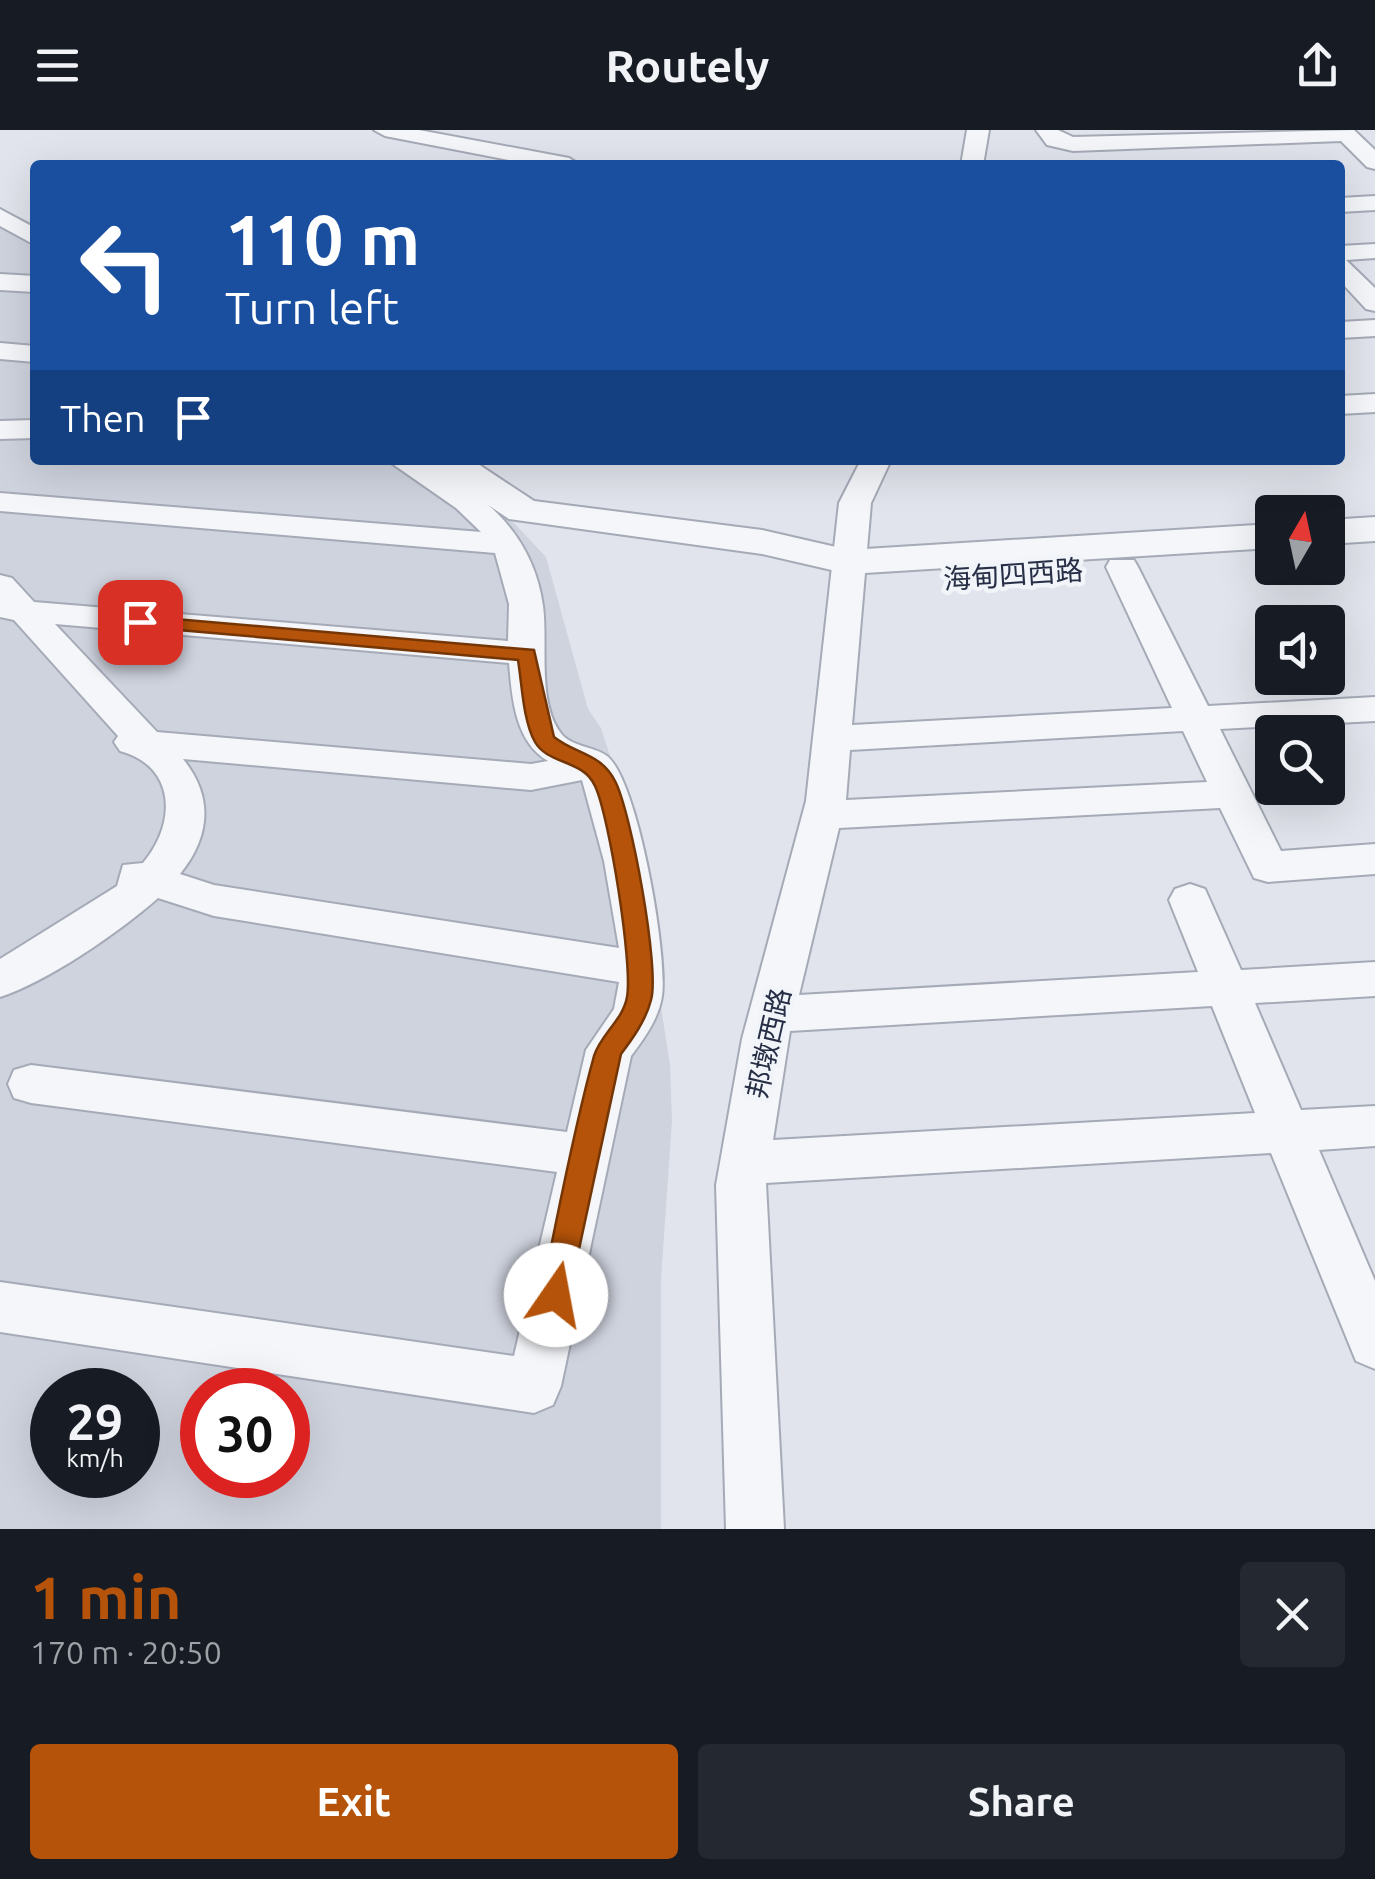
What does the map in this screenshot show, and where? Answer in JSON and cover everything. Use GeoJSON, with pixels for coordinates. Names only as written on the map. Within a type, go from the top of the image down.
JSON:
{"type":"FeatureCollection","features":[{"type":"Feature","properties":{"kind":"street"},"geometry":{"type":"LineString","coordinates":[[385,130],[543,160]]}},
{"type":"Feature","properties":{"kind":"street"},"geometry":{"type":"LineString","coordinates":[[973,160],[978,130]]}},
{"type":"Feature","properties":{"kind":"street"},"geometry":{"type":"LineString","coordinates":[[1047,130],[1056,140],[1074,144],[1119,136],[1344,132],[1375,165]]}},
{"type":"Feature","properties":{"kind":"street"},"geometry":{"type":"LineString","coordinates":[[1345,168],[1375,165]]}},
{"type":"Feature","properties":{"kind":"street"},"geometry":{"type":"LineString","coordinates":[[1345,205],[1375,203]]}},
{"type":"Feature","properties":{"kind":"street"},"geometry":{"type":"LineString","coordinates":[[0,216],[30,235]]}},
{"type":"Feature","properties":{"kind":"street"},"geometry":{"type":"LineString","coordinates":[[1345,252],[1375,251]]}},
{"type":"Feature","properties":{"kind":"street"},"geometry":{"type":"LineString","coordinates":[[1345,271],[1375,303]]}},
{"type":"Feature","properties":{"kind":"street"},"geometry":{"type":"LineString","coordinates":[[0,282],[30,284]]}},
{"type":"Feature","properties":{"kind":"street"},"geometry":{"type":"LineString","coordinates":[[1345,330],[1375,328]]}},
{"type":"Feature","properties":{"kind":"street"},"geometry":{"type":"LineString","coordinates":[[0,351],[30,354]]}},
{"type":"Feature","properties":{"kind":"street"},"geometry":{"type":"LineString","coordinates":[[1345,405],[1375,403]]}},
{"type":"Feature","properties":{"kind":"street"},"geometry":{"type":"LineString","coordinates":[[0,430],[30,429]]}},
{"type":"Feature","properties":{"kind":"street"},"geometry":{"type":"LineString","coordinates":[[0,1306],[534,1386],[609,1050],[627,1026],[640,998],[640,968],[626,870],[605,783],[593,766],[544,739],[527,654],[526,605],[508,544],[495,523],[478,509],[410,465]]}},
{"type":"Feature","properties":{"kind":"street","name":"海甸四西路"},"geometry":{"type":"LineString","coordinates":[[453,465],[522,511],[762,542],[848,573],[1122,567],[1255,558]]}},
{"type":"Feature","properties":{"kind":"street","name":"邦墩西路"},"geometry":{"type":"LineString","coordinates":[[755,1529],[742,1186],[772,1014],[824,815],[855,504],[874,465]]}},
{"type":"Feature","properties":{"kind":"street"},"geometry":{"type":"LineString","coordinates":[[0,502],[508,544]]}},
{"type":"Feature","properties":{"kind":"street"},"geometry":{"type":"LineString","coordinates":[[1345,531],[1375,530]]}},
{"type":"Feature","properties":{"kind":"street","name":"海甸四西路"},"geometry":{"type":"LineString","coordinates":[[848,573],[1255,537]]}},
{"type":"Feature","properties":{"kind":"street"},"geometry":{"type":"LineString","coordinates":[[1345,553],[1375,551]]}},
{"type":"Feature","properties":{"kind":"street"},"geometry":{"type":"LineString","coordinates":[[1122,567],[1268,866],[1375,860]]}},
{"type":"Feature","properties":{"kind":"street"},"geometry":{"type":"LineString","coordinates":[[8,602],[527,654]]}},
{"type":"Feature","properties":{"kind":"street"},"geometry":{"type":"LineString","coordinates":[[0,980],[129,898],[164,845],[170,802],[161,777],[138,742],[8,602]]}},
{"type":"Feature","properties":{"kind":"street"},"geometry":{"type":"LineString","coordinates":[[834,738],[1375,709]]}},
{"type":"Feature","properties":{"kind":"street"},"geometry":{"type":"LineString","coordinates":[[138,742],[532,778],[593,766]]}},
{"type":"Feature","properties":{"kind":"street"},"geometry":{"type":"LineString","coordinates":[[824,815],[1232,794]]}},
{"type":"Feature","properties":{"kind":"street"},"geometry":{"type":"LineString","coordinates":[[0,966],[145,878],[214,900],[640,968]]}},
{"type":"Feature","properties":{"kind":"street"},"geometry":{"type":"LineString","coordinates":[[1190,900],[1375,1343]]}},
{"type":"Feature","properties":{"kind":"street"},"geometry":{"type":"LineString","coordinates":[[772,1014],[1375,978]]}},
{"type":"Feature","properties":{"kind":"street"},"geometry":{"type":"LineString","coordinates":[[32,1084],[585,1155]]}},
{"type":"Feature","properties":{"kind":"street"},"geometry":{"type":"LineString","coordinates":[[745,1162],[1375,1126]]}},
{"type":"Feature","properties":{"kind":"shaded area"},"geometry":{"type":"Polygon","coordinates":[[[0,208],[30,222],[30,465],[425,465],[514,523],[546,557],[588,709],[601,728],[618,781],[653,956],[670,1065],[672,1121],[661,1279],[661,1529],[0,1529],[0,208]]]}},
{"type":"Feature","properties":{"kind":"route"},"geometry":{"type":"LineString","coordinates":[[140,622],[527,654],[544,739],[551,746],[587,761],[605,783],[626,870],[640,968],[640,998],[627,1026],[609,1050],[556,1295]]}}]}
